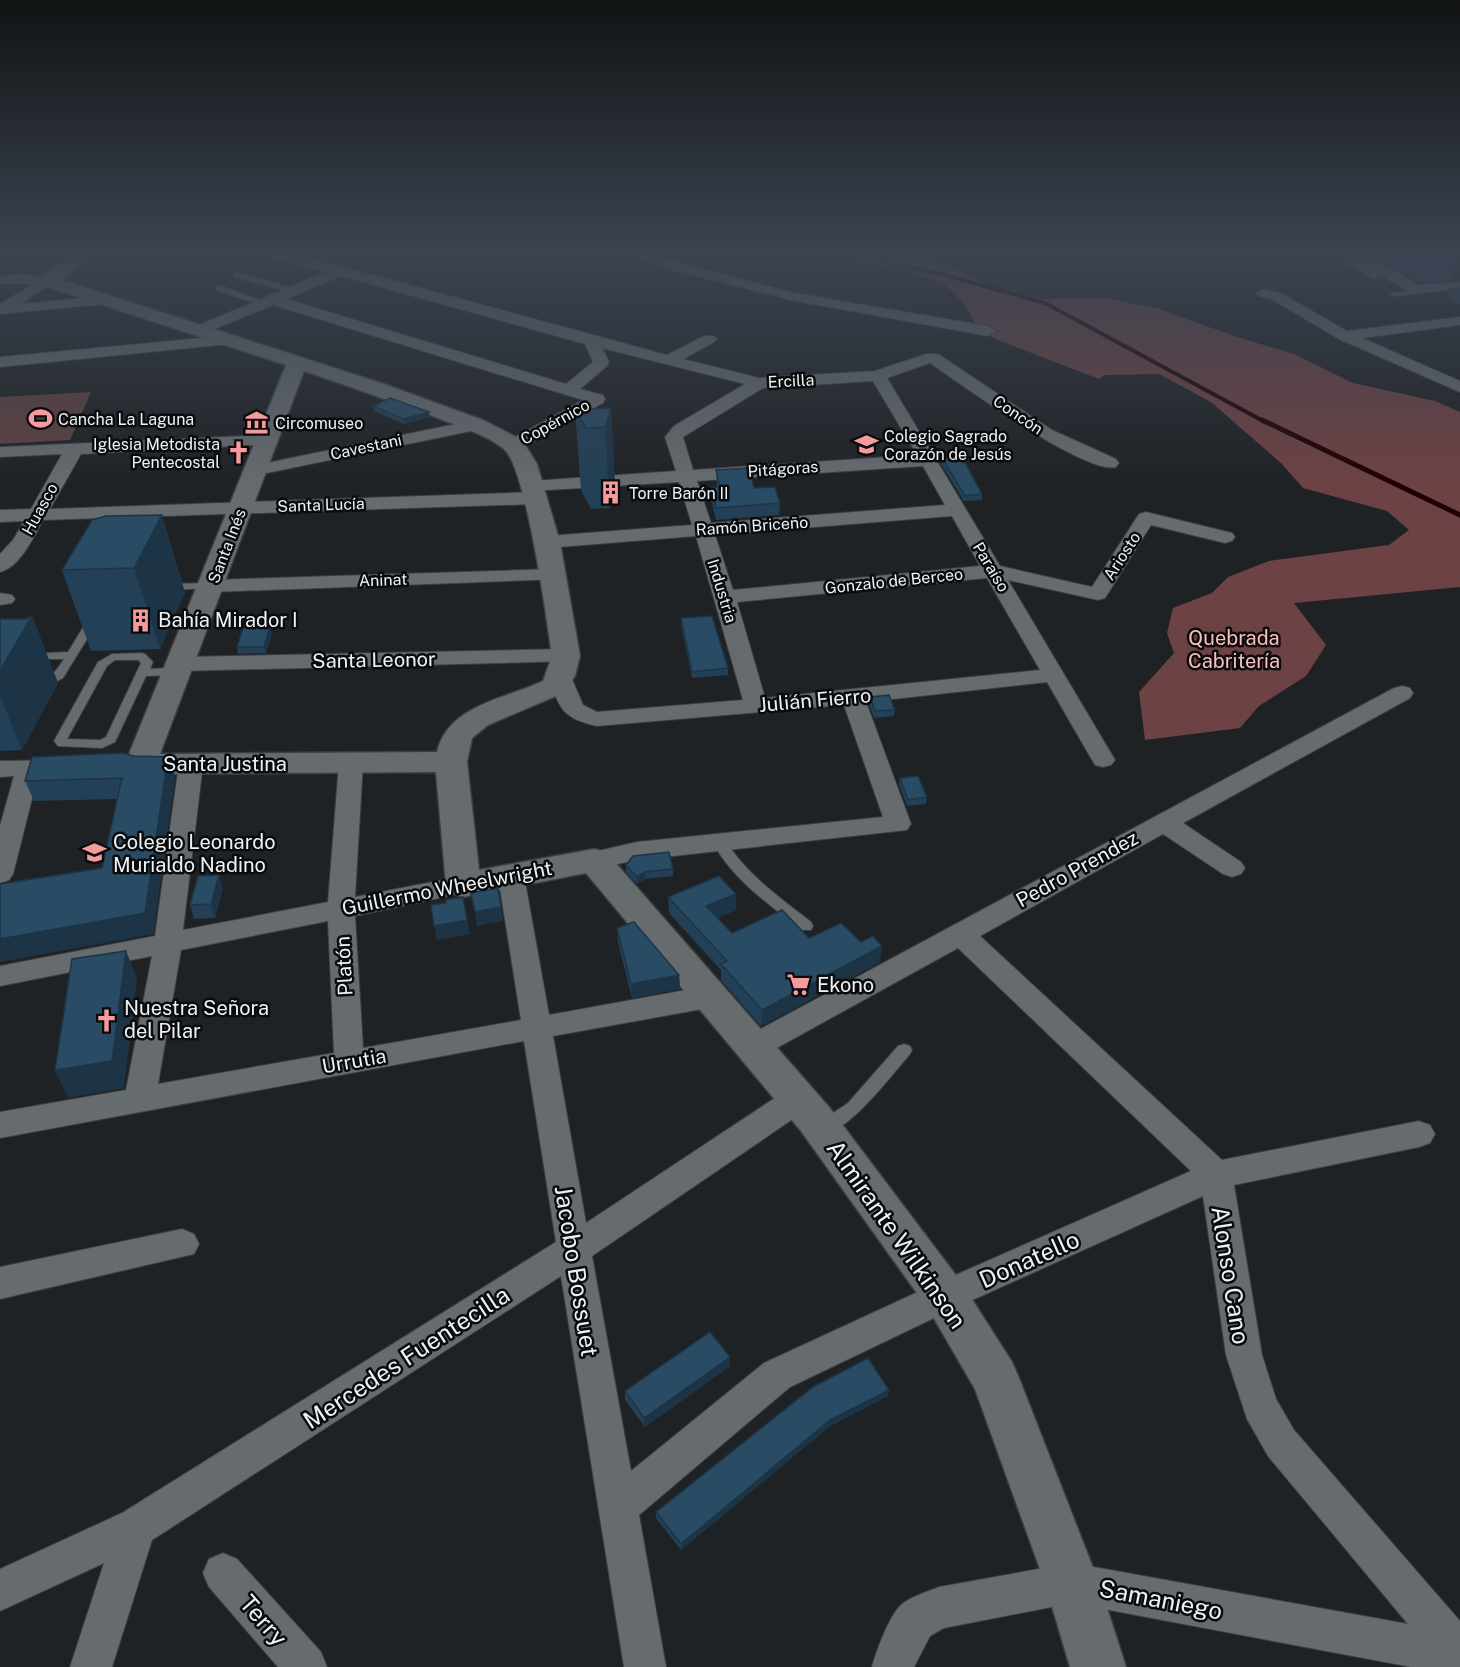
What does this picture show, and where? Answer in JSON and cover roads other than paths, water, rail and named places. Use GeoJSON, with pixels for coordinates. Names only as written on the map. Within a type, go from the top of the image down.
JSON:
{"type":"FeatureCollection","features":[{"type":"Feature","properties":{"kind":"street"},"geometry":{"type":"LineString","coordinates":[[199,330],[298,361],[475,425],[514,445],[525,464],[554,575],[563,667],[553,687],[474,720],[462,729],[454,742],[451,762],[462,885]]}},
{"type":"Feature","properties":{"kind":"street"},"geometry":{"type":"LineString","coordinates":[[364,330],[567,391]]}},
{"type":"Feature","properties":{"kind":"street","name":"Ercilla"},"geometry":{"type":"LineString","coordinates":[[551,330],[759,382],[877,376],[932,357]]}},
{"type":"Feature","properties":{"kind":"street"},"geometry":{"type":"LineString","coordinates":[[981,330],[988,331]]}},
{"type":"Feature","properties":{"kind":"street"},"geometry":{"type":"LineString","coordinates":[[1333,330],[1460,387]]}},
{"type":"Feature","properties":{"kind":"street"},"geometry":{"type":"LineString","coordinates":[[1344,336],[1392,330]]}},
{"type":"Feature","properties":{"kind":"street"},"geometry":{"type":"LineString","coordinates":[[670,360],[709,339]]}},
{"type":"Feature","properties":{"kind":"street"},"geometry":{"type":"LineString","coordinates":[[0,362],[234,340]]}},
{"type":"Feature","properties":{"kind":"street","name":"Copérnico"},"geometry":{"type":"LineString","coordinates":[[567,391],[601,362],[591,341]]}},
{"type":"Feature","properties":{"kind":"street","name":"Concón"},"geometry":{"type":"LineString","coordinates":[[932,357],[1046,434],[1110,463]]}},
{"type":"Feature","properties":{"kind":"street","name":"Santa Inés"},"geometry":{"type":"LineString","coordinates":[[120,765],[180,667],[298,361]]}},
{"type":"Feature","properties":{"kind":"street","name":"Paraíso"},"geometry":{"type":"LineString","coordinates":[[877,376],[889,392],[1103,760]]}},
{"type":"Feature","properties":{"kind":"street","name":"Industria"},"geometry":{"type":"LineString","coordinates":[[756,705],[725,597],[674,437],[675,434],[759,382]]}},
{"type":"Feature","properties":{"kind":"street","name":"Copérnico"},"geometry":{"type":"LineString","coordinates":[[514,445],[597,399],[567,391]]}},
{"type":"Feature","properties":{"kind":"street","name":"Cavestani"},"geometry":{"type":"LineString","coordinates":[[257,470],[475,425]]}},
{"type":"Feature","properties":{"kind":"street"},"geometry":{"type":"LineString","coordinates":[[0,452],[267,440]]}},
{"type":"Feature","properties":{"kind":"street","name":"Huasco"},"geometry":{"type":"LineString","coordinates":[[0,566],[21,543],[75,448]]}},
{"type":"Feature","properties":{"kind":"street","name":"Pitágoras"},"geometry":{"type":"LineString","coordinates":[[533,492],[686,476],[927,460]]}},
{"type":"Feature","properties":{"kind":"street","name":"Santa Lucía"},"geometry":{"type":"LineString","coordinates":[[0,516],[242,508],[533,492]]}},
{"type":"Feature","properties":{"kind":"street","name":"Ramón Briceño"},"geometry":{"type":"LineString","coordinates":[[547,542],[956,510]]}},
{"type":"Feature","properties":{"kind":"street","name":"Ariosto"},"geometry":{"type":"LineString","coordinates":[[1098,594],[1146,518],[1225,537]]}},
{"type":"Feature","properties":{"kind":"street","name":"Gonzalo de Berceo"},"geometry":{"type":"LineString","coordinates":[[725,597],[994,571],[1098,594]]}},
{"type":"Feature","properties":{"kind":"street","name":"Aninat"},"geometry":{"type":"LineString","coordinates":[[212,586],[554,575]]}},
{"type":"Feature","properties":{"kind":"street","name":"Santa Leonor"},"geometry":{"type":"LineString","coordinates":[[180,667],[563,667]]}},
{"type":"Feature","properties":{"kind":"street","name":"Julián Fierro"},"geometry":{"type":"LineString","coordinates":[[563,667],[568,701],[577,714],[597,719],[853,697],[1054,675]]}},
{"type":"Feature","properties":{"kind":"street","name":"Pedro Prendez"},"geometry":{"type":"LineString","coordinates":[[753,1047],[1402,693]]}},
{"type":"Feature","properties":{"kind":"street","name":"Guillermo Wheelwright"},"geometry":{"type":"LineString","coordinates":[[0,976],[637,851],[898,824],[853,697]]}},
{"type":"Feature","properties":{"kind":"street","name":"Santa Justina"},"geometry":{"type":"LineString","coordinates":[[0,769],[120,765],[451,762]]}},
{"type":"Feature","properties":{"kind":"street","name":"Platón"},"geometry":{"type":"LineString","coordinates":[[349,1062],[341,909],[351,763]]}},
{"type":"Feature","properties":{"kind":"street"},"geometry":{"type":"LineString","coordinates":[[140,1100],[168,942],[191,764]]}},
{"type":"Feature","properties":{"kind":"street"},"geometry":{"type":"LineString","coordinates":[[0,874],[28,768]]}},
{"type":"Feature","properties":{"kind":"street"},"geometry":{"type":"LineString","coordinates":[[1163,822],[1232,868]]}},
{"type":"Feature","properties":{"kind":"street","name":"Almirante Wilkinson"},"geometry":{"type":"LineString","coordinates":[[594,860],[708,997],[810,1114],[945,1296],[995,1378],[1072,1583],[1098,1667]]}},
{"type":"Feature","properties":{"kind":"street","name":"Jacobo Bossuet"},"geometry":{"type":"LineString","coordinates":[[511,876],[645,1667]]}},
{"type":"Feature","properties":{"kind":"street"},"geometry":{"type":"LineString","coordinates":[[960,933],[1216,1175]]}},
{"type":"Feature","properties":{"kind":"street","name":"Urrutia"},"geometry":{"type":"LineString","coordinates":[[0,1125],[708,997]]}},
{"type":"Feature","properties":{"kind":"street","name":"Mercedes Fuentecilla"},"geometry":{"type":"LineString","coordinates":[[0,1590],[136,1527],[573,1250],[810,1114]]}},
{"type":"Feature","properties":{"kind":"street","name":"Donatello"},"geometry":{"type":"LineString","coordinates":[[618,1507],[777,1375],[945,1296],[1216,1175],[1419,1134]]}},
{"type":"Feature","properties":{"kind":"street","name":"Alonso Cano"},"geometry":{"type":"LineString","coordinates":[[1216,1175],[1244,1355],[1260,1406],[1281,1443],[1460,1654]]}},
{"type":"Feature","properties":{"kind":"street"},"geometry":{"type":"LineString","coordinates":[[0,1283],[182,1245]]}},
{"type":"Feature","properties":{"kind":"street"},"geometry":{"type":"LineString","coordinates":[[91,1667],[136,1527]]}},
{"type":"Feature","properties":{"kind":"street","name":"Terry"},"geometry":{"type":"LineString","coordinates":[[223,1573],[306,1667]]}},
{"type":"Feature","properties":{"kind":"street","name":"Samaniego"},"geometry":{"type":"LineString","coordinates":[[893,1667],[897,1654],[915,1620],[939,1608],[1072,1583],[1460,1654]]}},
{"type":"Feature","properties":{"kind":"lane"},"geometry":{"type":"LineString","coordinates":[[154,587],[212,586]]}},
{"type":"Feature","properties":{"kind":"lane"},"geometry":{"type":"LineString","coordinates":[[31,680],[52,680],[59,676],[102,607]]}},
{"type":"Feature","properties":{"kind":"lane"},"geometry":{"type":"LineString","coordinates":[[24,656],[72,655]]}},
{"type":"Feature","properties":{"kind":"lane"},"geometry":{"type":"LineString","coordinates":[[141,656],[147,662],[142,673],[111,739],[102,744],[62,743],[60,741],[106,660],[112,657],[141,656]]}},
{"type":"Feature","properties":{"kind":"lane"},"geometry":{"type":"LineString","coordinates":[[142,673],[180,667]]}},
{"type":"Feature","properties":{"kind":"lane"},"geometry":{"type":"LineString","coordinates":[[720,843],[751,881],[806,926]]}},
{"type":"Feature","properties":{"kind":"lane"},"geometry":{"type":"LineString","coordinates":[[810,1114],[854,1108],[904,1050]]}},
{"type":"Feature","properties":{"kind":"waterway","name":"Quebrada Cabritería"},"geometry":{"type":"LineString","coordinates":[[1095,330],[1265,422]]}},
{"type":"Feature","properties":{"kind":"waterway","name":"Quebrada Cabritería"},"geometry":{"type":"LineString","coordinates":[[1262,420],[1460,515]]}},
{"type":"Feature","properties":{"kind":"place","name":"Cancha La Laguna"},"geometry":{"type":"Point","coordinates":[40,419]}},
{"type":"Feature","properties":{"kind":"place","name":"Circomuseo"},"geometry":{"type":"Point","coordinates":[257,423]}},
{"type":"Feature","properties":{"kind":"place","name":"Colegio Sagrado Corazón de Jesús"},"geometry":{"type":"Point","coordinates":[866,445]}},
{"type":"Feature","properties":{"kind":"place","name":"Iglesia Metodista Pentecostal"},"geometry":{"type":"Point","coordinates":[238,453]}},
{"type":"Feature","properties":{"kind":"place","name":"Torre Barón II"},"geometry":{"type":"Point","coordinates":[611,493]}},
{"type":"Feature","properties":{"kind":"place","name":"Bahía Mirador I"},"geometry":{"type":"Point","coordinates":[140,620]}},
{"type":"Feature","properties":{"kind":"place","name":"Colegio Leonardo Murialdo Nadino"},"geometry":{"type":"Point","coordinates":[95,853]}},
{"type":"Feature","properties":{"kind":"place","name":"Ekono"},"geometry":{"type":"Point","coordinates":[799,985]}},
{"type":"Feature","properties":{"kind":"place","name":"Nuestra Señora del Pilar"},"geometry":{"type":"Point","coordinates":[106,1020]}}]}
